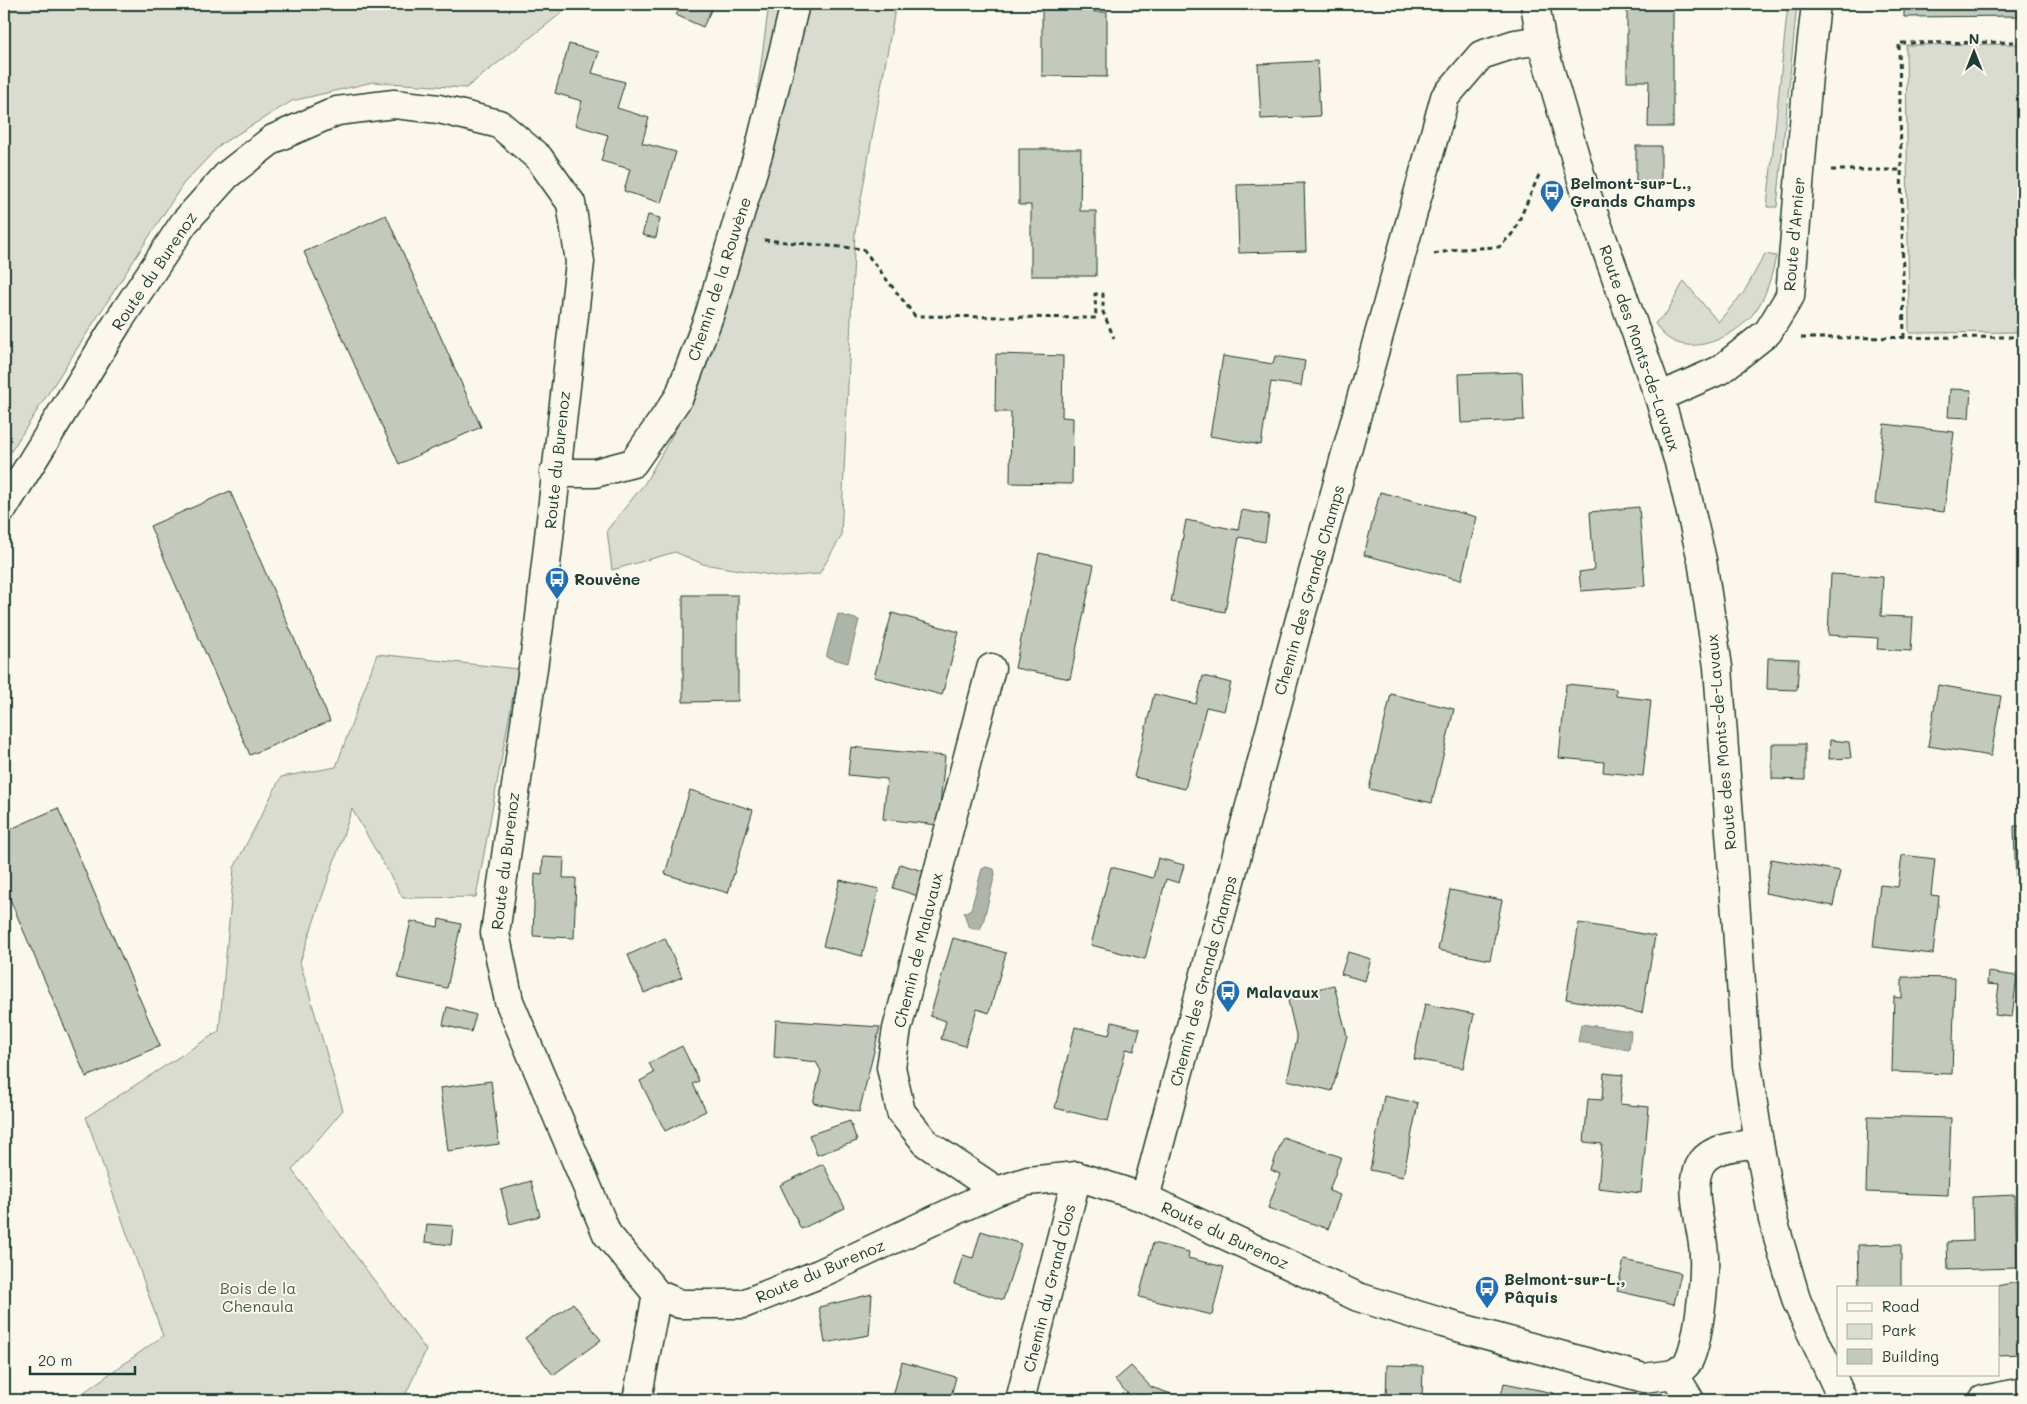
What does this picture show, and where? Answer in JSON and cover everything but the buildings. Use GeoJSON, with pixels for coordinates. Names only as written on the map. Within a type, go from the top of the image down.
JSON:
{"type":"FeatureCollection","features":[{"type":"Feature","properties":{"kind":"street","name":"Chemin de la Rouvène"},"geometry":{"type":"LineString","coordinates":[[554,473],[595,473],[633,463],[679,398],[709,316],[759,151],[795,4]]}},
{"type":"Feature","properties":{"kind":"street","name":"Route des Monts-de-Lavaux"},"geometry":{"type":"LineString","coordinates":[[1535,4],[1541,40],[1584,187],[1659,397],[1680,466],[1702,560],[1718,667],[1746,1055],[1759,1143],[1773,1220],[1797,1302],[1843,1400]]}},
{"type":"Feature","properties":{"kind":"street","name":"Route d'Arnier"},"geometry":{"type":"LineString","coordinates":[[1659,397],[1720,370],[1768,332],[1790,296],[1808,75],[1816,4]]}},
{"type":"Feature","properties":{"kind":"street","name":"Chemin des Grands Champs"},"geometry":{"type":"LineString","coordinates":[[1145,1198],[1444,97],[1481,55],[1515,44],[1541,40]]}},
{"type":"Feature","properties":{"kind":"street","name":"Route du Burenoz"},"geometry":{"type":"LineString","coordinates":[[4,507],[118,322],[184,224],[226,175],[273,138],[337,111],[394,104],[439,109],[499,124],[539,158],[571,202],[580,262],[554,473],[539,626],[495,934],[508,1001],[607,1234],[657,1294],[680,1304],[743,1304],[819,1274],[997,1191],[1028,1181],[1077,1176],[1145,1198],[1358,1297],[1443,1323],[1644,1378],[1674,1374]]}},
{"type":"Feature","properties":{"kind":"street","name":"Chemin de Malavaux"},"geometry":{"type":"LineString","coordinates":[[991,668],[897,1029],[891,1067],[901,1112],[927,1144],[997,1191]]}},
{"type":"Feature","properties":{"kind":"street"},"geometry":{"type":"LineString","coordinates":[[1690,1400],[1674,1374],[1688,1363],[1698,1332],[1704,1256],[1696,1180],[1702,1163],[1714,1152],[1759,1143]]}},
{"type":"Feature","properties":{"kind":"street","name":"Chemin du Grand Clos"},"geometry":{"type":"LineString","coordinates":[[1020,1400],[1077,1176]]}},
{"type":"Feature","properties":{"kind":"street"},"geometry":{"type":"LineString","coordinates":[[637,1400],[657,1294]]}},
{"type":"Feature","properties":{"kind":"street"},"geometry":{"type":"LineString","coordinates":[[1983,1400],[2023,1392]]}},
{"type":"Feature","properties":{"kind":"path"},"geometry":{"type":"LineString","coordinates":[[1904,338],[1899,43],[2023,42]]}},
{"type":"Feature","properties":{"kind":"path"},"geometry":{"type":"LineString","coordinates":[[1827,170],[1901,170]]}},
{"type":"Feature","properties":{"kind":"path"},"geometry":{"type":"LineString","coordinates":[[1399,261],[1458,249],[1499,247],[1514,232],[1538,175]]}},
{"type":"Feature","properties":{"kind":"path"},"geometry":{"type":"LineString","coordinates":[[730,246],[740,248],[744,238],[863,249],[915,316],[1096,318],[1095,294],[1103,294],[1104,312],[1114,338]]}},
{"type":"Feature","properties":{"kind":"path"},"geometry":{"type":"LineString","coordinates":[[1807,339],[2023,337]]}},
{"type":"Feature","properties":{"kind":"green space"},"geometry":{"type":"Polygon","coordinates":[[[4,4],[573,4],[466,88],[373,82],[292,101],[221,144],[183,184],[4,462],[4,4]]]}},
{"type":"Feature","properties":{"kind":"green space"},"geometry":{"type":"Polygon","coordinates":[[[769,4],[896,4],[855,232],[841,537],[819,574],[782,577],[703,564],[675,552],[612,570],[607,530],[645,483],[695,395],[730,296],[769,4]]]}},
{"type":"Feature","properties":{"kind":"green space"},"geometry":{"type":"Polygon","coordinates":[[[1788,4],[1797,4],[1777,207],[1767,207],[1788,4]]]}},
{"type":"Feature","properties":{"kind":"green space"},"geometry":{"type":"Polygon","coordinates":[[[2023,44],[2023,332],[1909,333],[1906,45],[2023,44]]]}},
{"type":"Feature","properties":{"kind":"green space"},"geometry":{"type":"Polygon","coordinates":[[[1765,254],[1776,256],[1766,291],[1756,310],[1747,321],[1734,331],[1706,344],[1691,345],[1677,343],[1665,336],[1655,323],[1667,312],[1684,281],[1718,322],[1744,292],[1765,254]]]}},
{"type":"Feature","properties":{"kind":"green space","name":"Bois de la Chenaula"},"geometry":{"type":"Polygon","coordinates":[[[377,654],[518,669],[476,897],[403,898],[352,809],[300,962],[343,1110],[292,1170],[426,1350],[403,1400],[73,1400],[163,1336],[86,1117],[219,1031],[234,868],[281,777],[336,767],[377,654]]]}},
{"type":"Feature","properties":{"kind":"shaded area"},"geometry":{"type":"Polygon","coordinates":[[[838,614],[859,620],[848,663],[826,657],[838,614]]]}},
{"type":"Feature","properties":{"kind":"shaded area"},"geometry":{"type":"Polygon","coordinates":[[[986,867],[994,869],[995,874],[983,923],[980,929],[973,929],[968,925],[964,913],[971,909],[982,869],[986,867]]]}},
{"type":"Feature","properties":{"kind":"shaded area"},"geometry":{"type":"Polygon","coordinates":[[[1581,1024],[1631,1031],[1629,1050],[1578,1042],[1581,1024]]]}},
{"type":"Feature","properties":{"kind":"place","name":"Belmont-sur-L., Grands Champs"},"geometry":{"type":"Point","coordinates":[1552,213]}},
{"type":"Feature","properties":{"kind":"place","name":"Rouvène"},"geometry":{"type":"Point","coordinates":[557,600]}},
{"type":"Feature","properties":{"kind":"place","name":"Malavaux"},"geometry":{"type":"Point","coordinates":[1228,1013]}},
{"type":"Feature","properties":{"kind":"place","name":"Belmont-sur-L., Pâquis"},"geometry":{"type":"Point","coordinates":[1487,1309]}}]}
